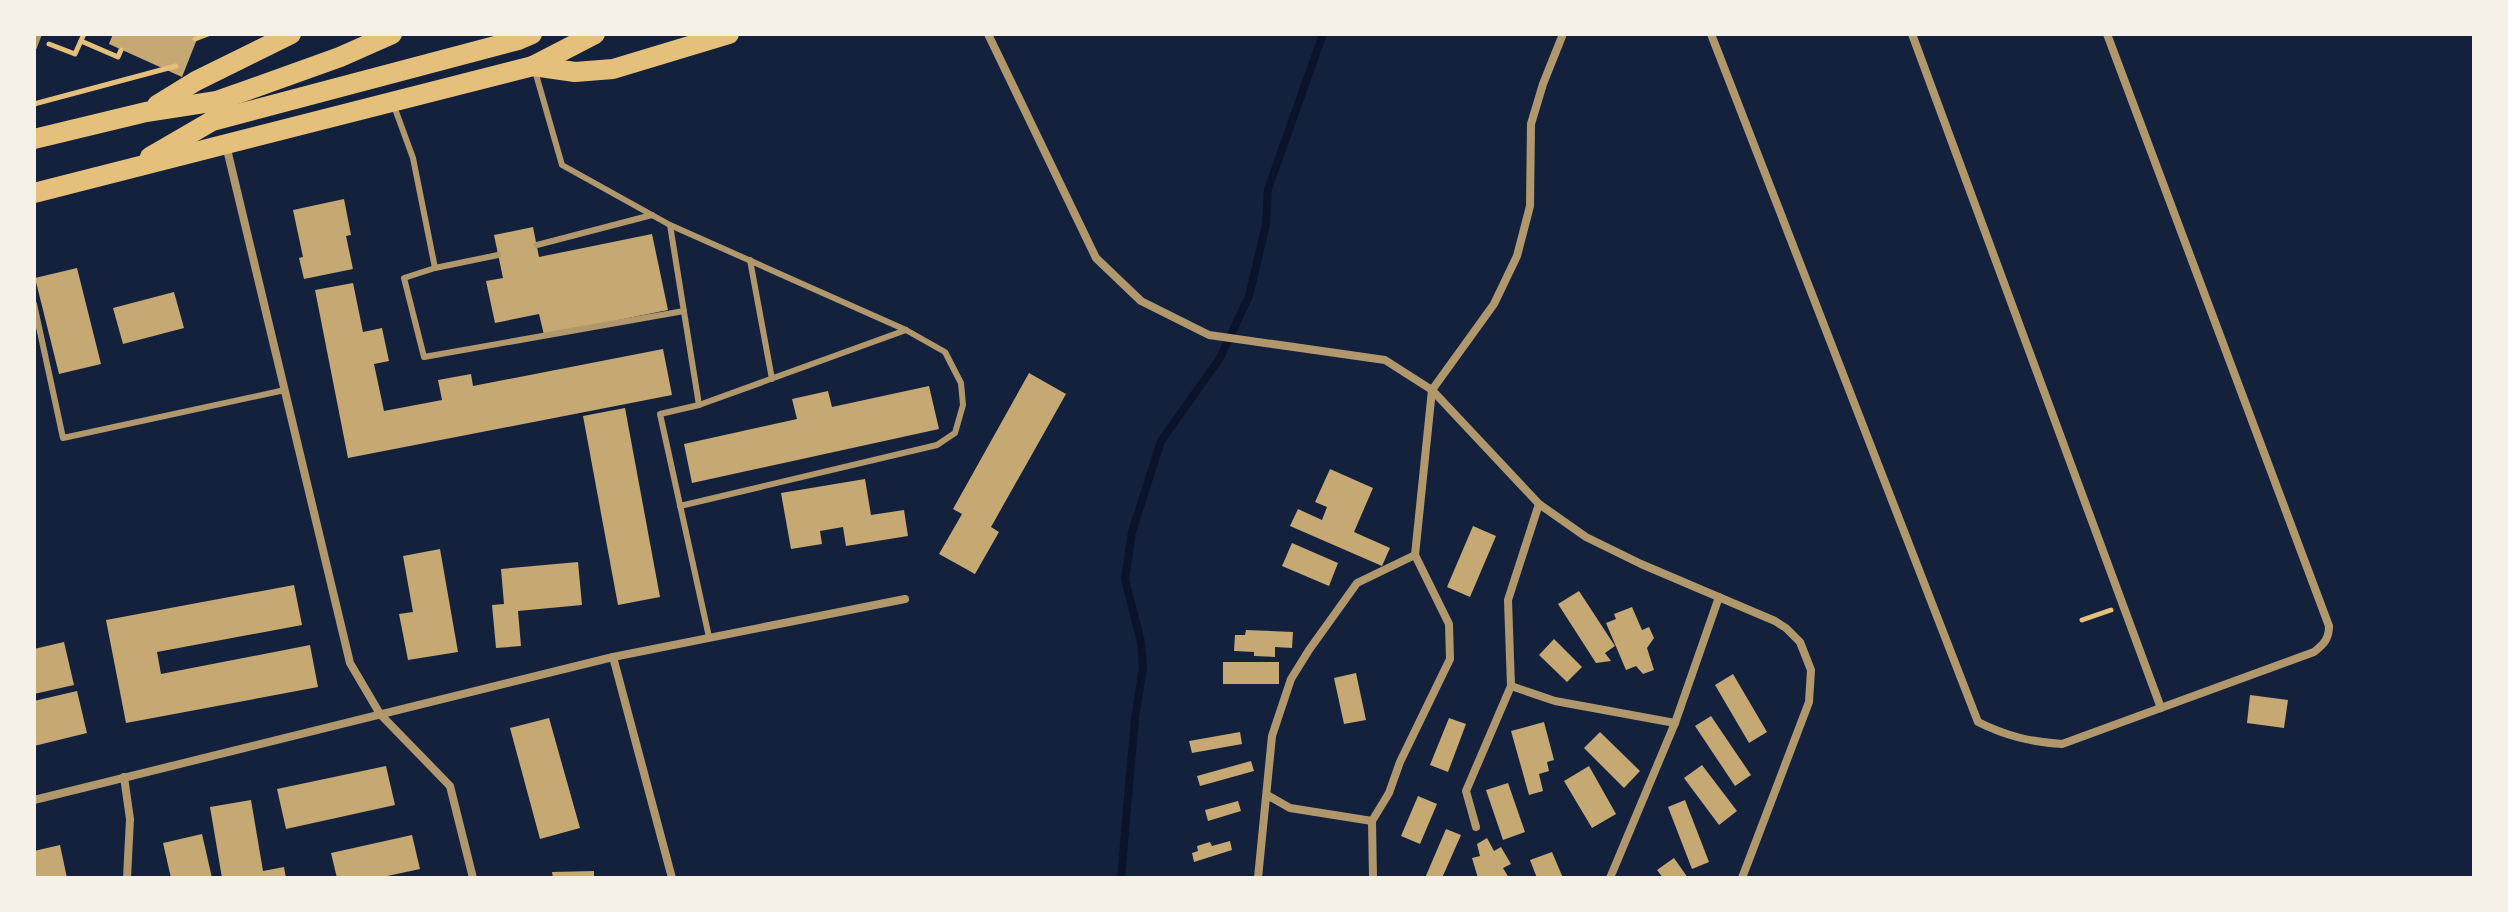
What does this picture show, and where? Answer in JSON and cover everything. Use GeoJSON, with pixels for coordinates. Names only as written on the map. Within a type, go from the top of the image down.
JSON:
{"type":"FeatureCollection","features":[{"type":"Feature","properties":{"kind":"main road"},"geometry":{"type":"LineString","coordinates":[[146,112],[196,81],[291,34]]}},
{"type":"Feature","properties":{"kind":"main road"},"geometry":{"type":"LineString","coordinates":[[34,139],[146,112],[217,101],[340,57],[392,34]]}},
{"type":"Feature","properties":{"kind":"main road"},"geometry":{"type":"LineString","coordinates":[[127,170],[212,121],[532,34]]}},
{"type":"Feature","properties":{"kind":"main road"},"geometry":{"type":"LineString","coordinates":[[34,193],[533,66],[595,34]]}},
{"type":"Feature","properties":{"kind":"main road"},"geometry":{"type":"LineString","coordinates":[[533,66],[575,72],[613,69],[729,34]]}},
{"type":"Feature","properties":{"kind":"street"},"geometry":{"type":"LineString","coordinates":[[988,34],[1096,258],[1141,301],[1209,335],[1385,360],[1432,390],[1539,504],[1586,537],[1786,628],[1800,642],[1811,670],[1809,702],[1742,878]]}},
{"type":"Feature","properties":{"kind":"street"},"geometry":{"type":"LineString","coordinates":[[1373,878],[1372,821],[1389,793],[1400,762],[1450,659],[1449,624],[1415,555],[1432,390],[1494,304],[1517,256],[1530,206],[1531,124],[1563,34]]}},
{"type":"Feature","properties":{"kind":"street"},"geometry":{"type":"LineString","coordinates":[[1711,34],[1978,722],[1999,733],[2031,742],[2062,744],[2314,652],[2329,636],[2329,626],[2107,34]]}},
{"type":"Feature","properties":{"kind":"street"},"geometry":{"type":"LineString","coordinates":[[1912,34],[2161,708]]}},
{"type":"Feature","properties":{"kind":"street"},"geometry":{"type":"LineString","coordinates":[[226,145],[350,663],[380,714],[450,786],[473,878]]}},
{"type":"Feature","properties":{"kind":"street"},"geometry":{"type":"LineString","coordinates":[[1476,827],[1466,791],[1511,686],[1508,600],[1539,504]]}},
{"type":"Feature","properties":{"kind":"street"},"geometry":{"type":"LineString","coordinates":[[1258,878],[1272,736],[1291,679],[1357,583],[1415,555]]}},
{"type":"Feature","properties":{"kind":"street"},"geometry":{"type":"LineString","coordinates":[[1610,878],[1675,723],[1719,597]]}},
{"type":"Feature","properties":{"kind":"street"},"geometry":{"type":"LineString","coordinates":[[34,800],[613,657],[905,599]]}},
{"type":"Feature","properties":{"kind":"street"},"geometry":{"type":"LineString","coordinates":[[613,657],[672,878]]}},
{"type":"Feature","properties":{"kind":"street"},"geometry":{"type":"LineString","coordinates":[[1511,686],[1555,701],[1675,723]]}},
{"type":"Feature","properties":{"kind":"street"},"geometry":{"type":"LineString","coordinates":[[124,777],[130,819],[127,878]]}},
{"type":"Feature","properties":{"kind":"street"},"geometry":{"type":"LineString","coordinates":[[1267,795],[1290,808],[1372,821]]}},
{"type":"Feature","properties":{"kind":"lane"},"geometry":{"type":"LineString","coordinates":[[34,47],[38,36]]}},
{"type":"Feature","properties":{"kind":"lane"},"geometry":{"type":"LineString","coordinates":[[533,66],[562,165],[670,225],[906,330],[945,352],[961,383],[963,405],[955,433],[937,445],[680,506]]}},
{"type":"Feature","properties":{"kind":"lane"},"geometry":{"type":"LineString","coordinates":[[392,103],[413,158],[435,268]]}},
{"type":"Feature","properties":{"kind":"lane"},"geometry":{"type":"LineString","coordinates":[[537,245],[652,215]]}},
{"type":"Feature","properties":{"kind":"lane"},"geometry":{"type":"LineString","coordinates":[[670,225],[699,405]]}},
{"type":"Feature","properties":{"kind":"lane"},"geometry":{"type":"LineString","coordinates":[[498,255],[404,278],[424,357],[684,311]]}},
{"type":"Feature","properties":{"kind":"lane"},"geometry":{"type":"LineString","coordinates":[[750,260],[772,379]]}},
{"type":"Feature","properties":{"kind":"lane"},"geometry":{"type":"LineString","coordinates":[[34,304],[63,438],[285,390]]}},
{"type":"Feature","properties":{"kind":"lane"},"geometry":{"type":"LineString","coordinates":[[709,637],[660,414],[699,405],[906,330]]}},
{"type":"Feature","properties":{"kind":"path"},"geometry":{"type":"LineString","coordinates":[[38,36],[75,54],[84,34]]}},
{"type":"Feature","properties":{"kind":"path"},"geometry":{"type":"LineString","coordinates":[[195,39],[208,34]]}},
{"type":"Feature","properties":{"kind":"path"},"geometry":{"type":"LineString","coordinates":[[81,41],[118,57],[121,50]]}},
{"type":"Feature","properties":{"kind":"path"},"geometry":{"type":"LineString","coordinates":[[34,104],[187,62]]}},
{"type":"Feature","properties":{"kind":"path"},"geometry":{"type":"LineString","coordinates":[[2082,620],[2123,606]]}},
{"type":"Feature","properties":{"kind":"building"},"geometry":{"type":"Polygon","coordinates":[[[113,34],[199,34],[182,77],[109,44],[113,34]]]}},
{"type":"Feature","properties":{"kind":"building"},"geometry":{"type":"Polygon","coordinates":[[[344,199],[351,235],[346,236],[353,269],[304,279],[299,258],[303,257],[293,210],[344,199]]]}},
{"type":"Feature","properties":{"kind":"building"},"geometry":{"type":"Polygon","coordinates":[[[533,227],[539,257],[652,234],[668,310],[544,335],[539,314],[495,323],[486,281],[503,278],[494,235],[533,227]]]}},
{"type":"Feature","properties":{"kind":"building"},"geometry":{"type":"Polygon","coordinates":[[[77,268],[101,364],[59,374],[35,278],[77,268]]]}},
{"type":"Feature","properties":{"kind":"building"},"geometry":{"type":"Polygon","coordinates":[[[353,283],[363,332],[382,328],[389,361],[374,364],[384,411],[442,400],[438,380],[471,374],[473,386],[663,349],[672,395],[348,458],[315,290],[353,283]]]}},
{"type":"Feature","properties":{"kind":"building"},"geometry":{"type":"Polygon","coordinates":[[[174,292],[184,328],[123,344],[113,308],[174,292]]]}},
{"type":"Feature","properties":{"kind":"building"},"geometry":{"type":"Polygon","coordinates":[[[1029,373],[1066,394],[991,527],[999,532],[975,574],[939,554],[962,514],[953,509],[1029,373]]]}},
{"type":"Feature","properties":{"kind":"building"},"geometry":{"type":"Polygon","coordinates":[[[929,386],[939,429],[692,483],[684,444],[797,419],[792,399],[828,391],[832,407],[929,386]]]}},
{"type":"Feature","properties":{"kind":"building"},"geometry":{"type":"Polygon","coordinates":[[[625,408],[660,597],[618,605],[583,416],[625,408]]]}},
{"type":"Feature","properties":{"kind":"building"},"geometry":{"type":"Polygon","coordinates":[[[1330,469],[1373,488],[1354,532],[1390,548],[1382,566],[1290,526],[1298,509],[1322,520],[1327,507],[1315,502],[1330,469]]]}},
{"type":"Feature","properties":{"kind":"building"},"geometry":{"type":"Polygon","coordinates":[[[865,479],[871,515],[904,510],[908,536],[846,546],[843,527],[820,531],[822,544],[791,549],[781,493],[865,479]]]}},
{"type":"Feature","properties":{"kind":"building"},"geometry":{"type":"Polygon","coordinates":[[[1473,526],[1496,536],[1470,597],[1447,587],[1473,526]]]}},
{"type":"Feature","properties":{"kind":"building"},"geometry":{"type":"Polygon","coordinates":[[[1292,543],[1338,563],[1329,586],[1282,566],[1292,543]]]}},
{"type":"Feature","properties":{"kind":"building"},"geometry":{"type":"Polygon","coordinates":[[[440,549],[458,652],[408,660],[399,614],[413,612],[403,556],[440,549]]]}},
{"type":"Feature","properties":{"kind":"building"},"geometry":{"type":"Polygon","coordinates":[[[578,562],[582,605],[518,611],[521,646],[496,648],[492,605],[504,604],[501,569],[578,562]]]}},
{"type":"Feature","properties":{"kind":"building"},"geometry":{"type":"Polygon","coordinates":[[[294,585],[302,625],[157,652],[161,674],[310,645],[318,687],[126,723],[106,620],[294,585]]]}},
{"type":"Feature","properties":{"kind":"building"},"geometry":{"type":"Polygon","coordinates":[[[1579,591],[1615,646],[1605,653],[1611,661],[1596,663],[1558,604],[1579,591]]]}},
{"type":"Feature","properties":{"kind":"building"},"geometry":{"type":"Polygon","coordinates":[[[1632,607],[1642,630],[1649,627],[1654,638],[1647,648],[1654,670],[1643,674],[1636,666],[1626,670],[1606,623],[1616,619],[1614,614],[1632,607]]]}},
{"type":"Feature","properties":{"kind":"building"},"geometry":{"type":"Polygon","coordinates":[[[1246,630],[1293,632],[1292,648],[1275,647],[1275,657],[1234,651],[1235,635],[1245,635],[1246,630]]]}},
{"type":"Feature","properties":{"kind":"building"},"geometry":{"type":"Polygon","coordinates":[[[1554,639],[1582,667],[1567,682],[1539,655],[1554,639]]]}},
{"type":"Feature","properties":{"kind":"building"},"geometry":{"type":"Polygon","coordinates":[[[64,642],[74,685],[34,694],[34,649],[64,642]]]}},
{"type":"Feature","properties":{"kind":"building"},"geometry":{"type":"Polygon","coordinates":[[[1223,662],[1279,662],[1279,684],[1223,684],[1223,662]]]}},
{"type":"Feature","properties":{"kind":"building"},"geometry":{"type":"Polygon","coordinates":[[[1356,673],[1366,720],[1344,724],[1334,678],[1356,673]]]}},
{"type":"Feature","properties":{"kind":"building"},"geometry":{"type":"Polygon","coordinates":[[[1733,674],[1767,732],[1749,743],[1715,685],[1733,674]]]}},
{"type":"Feature","properties":{"kind":"building"},"geometry":{"type":"Polygon","coordinates":[[[77,691],[87,733],[34,746],[34,701],[77,691]]]}},
{"type":"Feature","properties":{"kind":"building"},"geometry":{"type":"Polygon","coordinates":[[[2250,695],[2288,700],[2284,728],[2247,723],[2250,695]]]}},
{"type":"Feature","properties":{"kind":"building"},"geometry":{"type":"Polygon","coordinates":[[[1711,716],[1751,775],[1735,786],[1695,726],[1711,716]]]}},
{"type":"Feature","properties":{"kind":"building"},"geometry":{"type":"Polygon","coordinates":[[[549,718],[580,828],[540,839],[510,728],[549,718]]]}},
{"type":"Feature","properties":{"kind":"building"},"geometry":{"type":"Polygon","coordinates":[[[1449,718],[1466,724],[1448,772],[1430,765],[1449,718]]]}},
{"type":"Feature","properties":{"kind":"building"},"geometry":{"type":"Polygon","coordinates":[[[1544,722],[1554,760],[1547,762],[1549,771],[1539,774],[1543,791],[1529,795],[1511,731],[1544,722]]]}},
{"type":"Feature","properties":{"kind":"building"},"geometry":{"type":"Polygon","coordinates":[[[1240,732],[1242,744],[1192,753],[1189,741],[1240,732]]]}},
{"type":"Feature","properties":{"kind":"building"},"geometry":{"type":"Polygon","coordinates":[[[1600,732],[1640,771],[1624,788],[1584,748],[1600,732]]]}},
{"type":"Feature","properties":{"kind":"building"},"geometry":{"type":"Polygon","coordinates":[[[1251,761],[1254,771],[1200,786],[1197,776],[1251,761]]]}},
{"type":"Feature","properties":{"kind":"building"},"geometry":{"type":"Polygon","coordinates":[[[1702,765],[1737,811],[1719,825],[1684,778],[1702,765]]]}},
{"type":"Feature","properties":{"kind":"building"},"geometry":{"type":"Polygon","coordinates":[[[386,766],[395,805],[286,829],[277,789],[386,766]]]}},
{"type":"Feature","properties":{"kind":"building"},"geometry":{"type":"Polygon","coordinates":[[[1589,766],[1616,814],[1592,828],[1564,781],[1589,766]]]}},
{"type":"Feature","properties":{"kind":"building"},"geometry":{"type":"Polygon","coordinates":[[[1508,783],[1525,832],[1503,840],[1486,790],[1508,783]]]}},
{"type":"Feature","properties":{"kind":"building"},"geometry":{"type":"Polygon","coordinates":[[[1418,796],[1437,804],[1420,844],[1401,836],[1418,796]]]}},
{"type":"Feature","properties":{"kind":"building"},"geometry":{"type":"Polygon","coordinates":[[[251,800],[263,871],[284,867],[286,878],[222,878],[210,807],[251,800]]]}},
{"type":"Feature","properties":{"kind":"building"},"geometry":{"type":"Polygon","coordinates":[[[1685,800],[1709,862],[1692,869],[1668,807],[1685,800]]]}},
{"type":"Feature","properties":{"kind":"building"},"geometry":{"type":"Polygon","coordinates":[[[1238,801],[1241,811],[1208,821],[1205,810],[1238,801]]]}},
{"type":"Feature","properties":{"kind":"building"},"geometry":{"type":"Polygon","coordinates":[[[1446,829],[1461,835],[1442,878],[1425,878],[1446,829]]]}},
{"type":"Feature","properties":{"kind":"building"},"geometry":{"type":"Polygon","coordinates":[[[202,834],[212,878],[171,878],[163,843],[202,834]]]}},
{"type":"Feature","properties":{"kind":"building"},"geometry":{"type":"Polygon","coordinates":[[[412,835],[420,869],[378,878],[337,878],[331,853],[412,835]]]}},
{"type":"Feature","properties":{"kind":"building"},"geometry":{"type":"Polygon","coordinates":[[[1487,838],[1494,851],[1501,847],[1511,864],[1503,868],[1509,878],[1478,878],[1472,858],[1480,856],[1477,844],[1487,838]]]}},
{"type":"Feature","properties":{"kind":"building"},"geometry":{"type":"Polygon","coordinates":[[[1230,841],[1232,850],[1194,862],[1192,853],[1198,851],[1197,846],[1230,841]]]}},
{"type":"Feature","properties":{"kind":"building"},"geometry":{"type":"Polygon","coordinates":[[[60,845],[67,878],[34,878],[34,851],[60,845]]]}},
{"type":"Feature","properties":{"kind":"building"},"geometry":{"type":"Polygon","coordinates":[[[1552,852],[1563,878],[1537,878],[1530,860],[1552,852]]]}},
{"type":"Feature","properties":{"kind":"building"},"geometry":{"type":"Polygon","coordinates":[[[1674,858],[1688,878],[1663,878],[1657,870],[1674,858]]]}},
{"type":"Feature","properties":{"kind":"building"},"geometry":{"type":"Polygon","coordinates":[[[594,871],[594,878],[553,878],[552,872],[594,871]]]}},
{"type":"Feature","properties":{"kind":"waterway"},"geometry":{"type":"LineString","coordinates":[[1121,878],[1135,718],[1143,668],[1141,642],[1125,579],[1132,532],[1161,441],[1220,358],[1249,296],[1266,225],[1268,189],[1323,34]]}}]}
